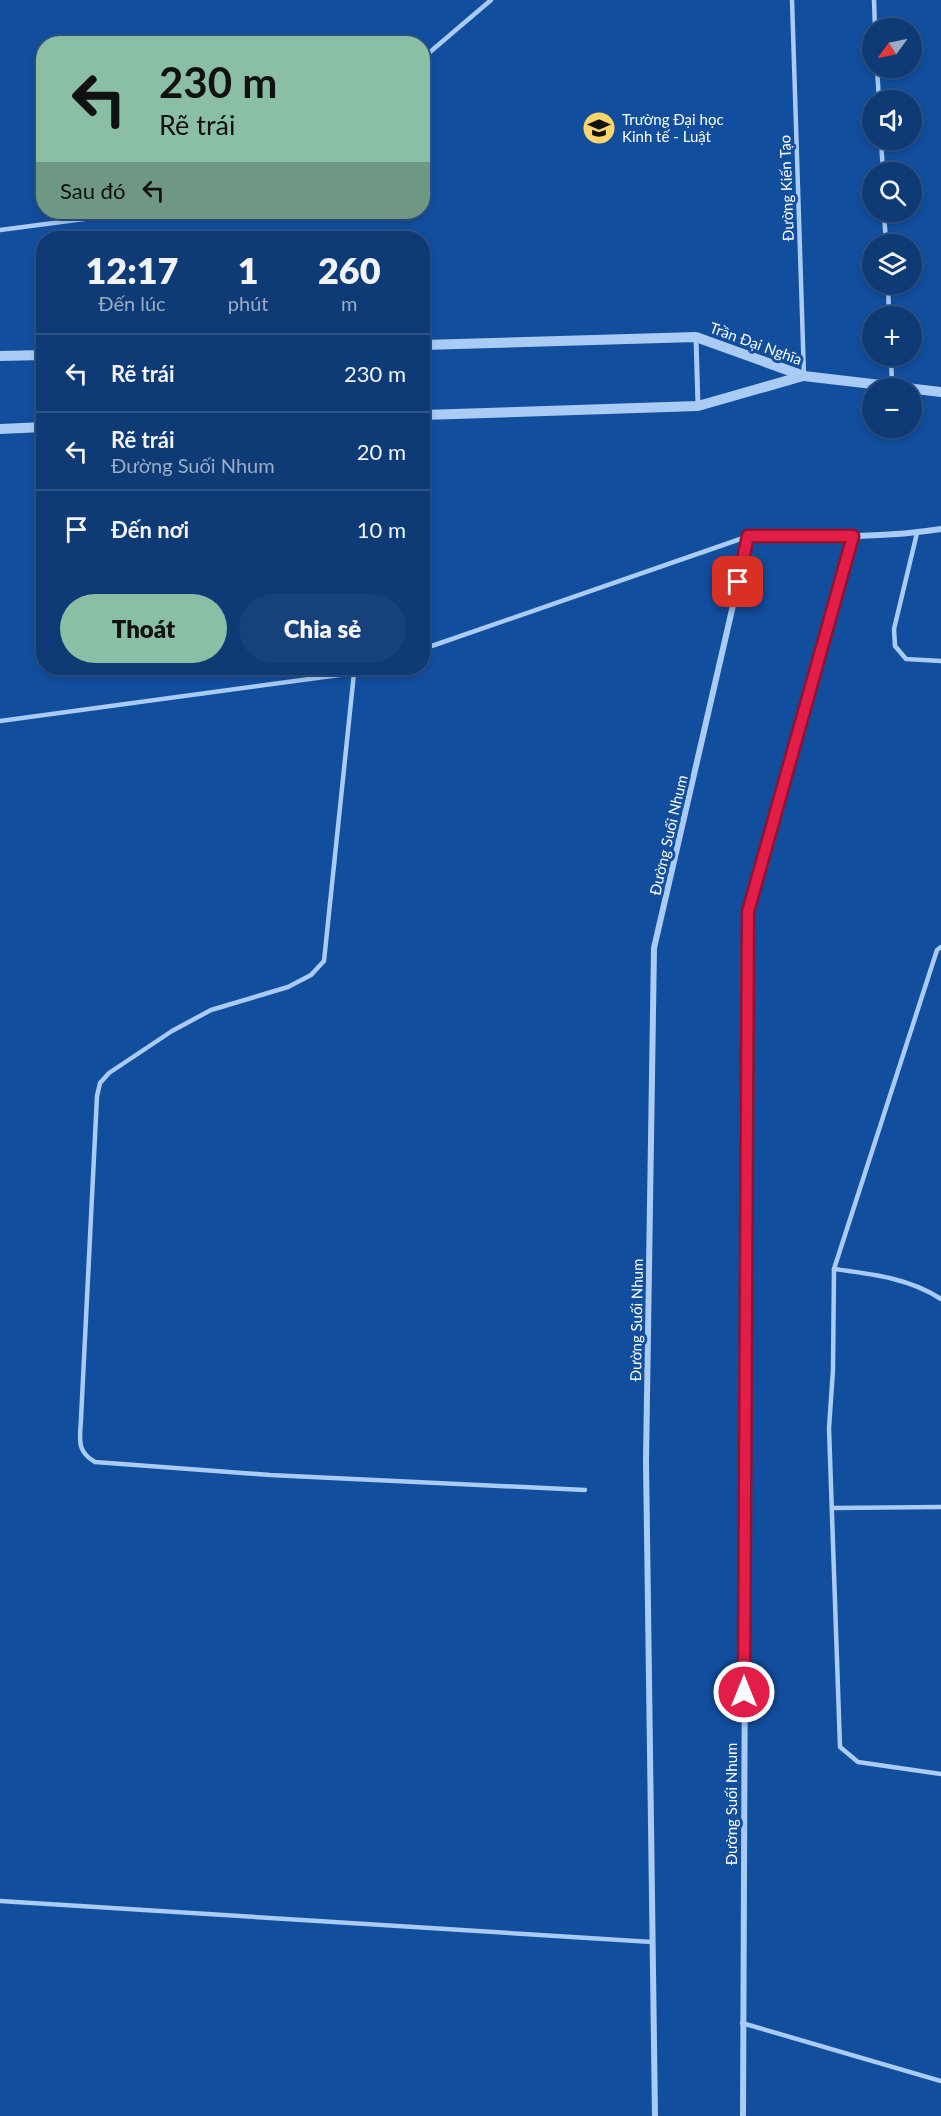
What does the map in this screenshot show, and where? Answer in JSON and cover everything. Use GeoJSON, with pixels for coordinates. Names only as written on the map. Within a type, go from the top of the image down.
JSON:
{"type":"FeatureCollection","features":[{"type":"Feature","properties":{"kind":"street","name":"Trần Đại Nghĩa"},"geometry":{"type":"LineString","coordinates":[[430,345],[696,338],[804,376]]}},
{"type":"Feature","properties":{"kind":"street"},"geometry":{"type":"LineString","coordinates":[[696,338],[698,406]]}},
{"type":"Feature","properties":{"kind":"street"},"geometry":{"type":"LineString","coordinates":[[0,356],[36,355]]}},
{"type":"Feature","properties":{"kind":"street","name":"Trần Đại Nghĩa"},"geometry":{"type":"LineString","coordinates":[[430,415],[698,406],[804,376]]}},
{"type":"Feature","properties":{"kind":"street"},"geometry":{"type":"LineString","coordinates":[[804,376],[862,383]]}},
{"type":"Feature","properties":{"kind":"street"},"geometry":{"type":"LineString","coordinates":[[922,390],[941,392]]}},
{"type":"Feature","properties":{"kind":"street"},"geometry":{"type":"LineString","coordinates":[[0,429],[36,427]]}},
{"type":"Feature","properties":{"kind":"street"},"geometry":{"type":"LineString","coordinates":[[748,536],[853,536],[917,533],[941,529]]}},
{"type":"Feature","properties":{"kind":"street","name":"Đường Suối Nhum"},"geometry":{"type":"LineString","coordinates":[[655,2116],[646,1461],[654,948],[748,536]]}},
{"type":"Feature","properties":{"kind":"street","name":"Đường Suối Nhum"},"geometry":{"type":"LineString","coordinates":[[743,2116],[748,912],[853,536]]}},
{"type":"Feature","properties":{"kind":"lane"},"geometry":{"type":"LineString","coordinates":[[430,52],[491,0]]}},
{"type":"Feature","properties":{"kind":"lane","name":"Đường Kiến Tạo"},"geometry":{"type":"LineString","coordinates":[[792,0],[804,376]]}},
{"type":"Feature","properties":{"kind":"lane"},"geometry":{"type":"LineString","coordinates":[[874,0],[875,18]]}},
{"type":"Feature","properties":{"kind":"lane"},"geometry":{"type":"LineString","coordinates":[[0,230],[84,219]]}},
{"type":"Feature","properties":{"kind":"lane"},"geometry":{"type":"LineString","coordinates":[[917,533],[894,629],[895,646],[906,659],[941,661]]}},
{"type":"Feature","properties":{"kind":"lane"},"geometry":{"type":"LineString","coordinates":[[430,647],[748,536]]}},
{"type":"Feature","properties":{"kind":"lane"},"geometry":{"type":"LineString","coordinates":[[0,721],[339,675]]}},
{"type":"Feature","properties":{"kind":"lane"},"geometry":{"type":"LineString","coordinates":[[354,675],[324,961],[311,975],[288,987],[211,1011],[172,1031],[116,1067],[100,1083],[97,1096],[81,1450],[85,1456],[95,1462],[270,1475],[585,1490]]}},
{"type":"Feature","properties":{"kind":"lane"},"geometry":{"type":"LineString","coordinates":[[941,947],[937,950],[834,1269],[829,1428],[840,1747],[858,1762],[941,1774]]}},
{"type":"Feature","properties":{"kind":"lane"},"geometry":{"type":"LineString","coordinates":[[834,1269],[885,1276],[925,1289],[941,1299]]}},
{"type":"Feature","properties":{"kind":"lane"},"geometry":{"type":"LineString","coordinates":[[832,1508],[941,1507]]}},
{"type":"Feature","properties":{"kind":"lane"},"geometry":{"type":"LineString","coordinates":[[0,1901],[652,1942]]}},
{"type":"Feature","properties":{"kind":"lane"},"geometry":{"type":"LineString","coordinates":[[742,2023],[941,2081]]}},
{"type":"Feature","properties":{"kind":"place","name":"Trường Đại học Kinh tế - Luật"},"geometry":{"type":"Point","coordinates":[599,128]}},
{"type":"Feature","properties":{"kind":"route"},"geometry":{"type":"LineString","coordinates":[[738,582],[748,536],[853,536],[748,912],[744,1692]]}}]}
